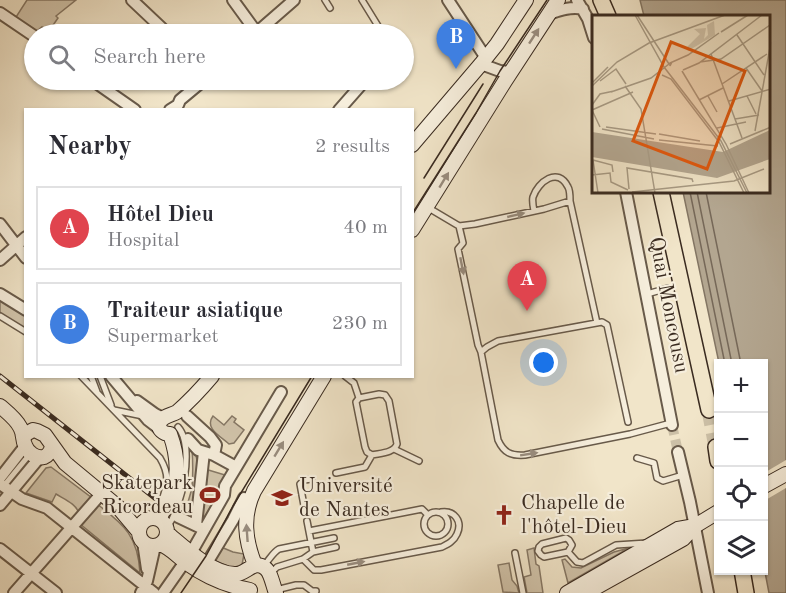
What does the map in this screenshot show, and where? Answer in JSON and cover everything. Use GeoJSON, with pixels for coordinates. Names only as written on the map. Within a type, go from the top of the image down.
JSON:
{"type":"FeatureCollection","features":[{"type":"Feature","properties":{"kind":"main road"},"geometry":{"type":"LineString","coordinates":[[414,143],[484,61],[526,0]]}},
{"type":"Feature","properties":{"kind":"main road"},"geometry":{"type":"LineString","coordinates":[[414,227],[482,124],[511,72],[558,0]]}},
{"type":"Feature","properties":{"kind":"main road"},"geometry":{"type":"LineString","coordinates":[[601,0],[608,15]]}},
{"type":"Feature","properties":{"kind":"main road"},"geometry":{"type":"LineString","coordinates":[[661,194],[709,411]]}},
{"type":"Feature","properties":{"kind":"main road"},"geometry":{"type":"LineString","coordinates":[[155,531],[173,492],[177,469],[172,424],[210,378]]}},
{"type":"Feature","properties":{"kind":"main road"},"geometry":{"type":"LineString","coordinates":[[0,406],[33,444],[65,463],[118,507],[141,517],[166,546],[213,577],[253,592],[265,590],[268,587],[247,540],[247,512],[250,500],[323,378]]}},
{"type":"Feature","properties":{"kind":"main road"},"geometry":{"type":"LineString","coordinates":[[768,484],[786,474]]}},
{"type":"Feature","properties":{"kind":"main road"},"geometry":{"type":"LineString","coordinates":[[586,593],[683,539],[698,524],[714,514]]}},
{"type":"Feature","properties":{"kind":"main road"},"geometry":{"type":"LineString","coordinates":[[567,593],[678,529],[698,524]]}},
{"type":"Feature","properties":{"kind":"main road"},"geometry":{"type":"LineString","coordinates":[[187,561],[206,564],[226,573],[265,577]]}},
{"type":"Feature","properties":{"kind":"main road"},"geometry":{"type":"LineString","coordinates":[[743,575],[746,593]]}},
{"type":"Feature","properties":{"kind":"main road"},"geometry":{"type":"LineString","coordinates":[[253,592],[244,582],[244,577],[265,577]]}},
{"type":"Feature","properties":{"kind":"street"},"geometry":{"type":"LineString","coordinates":[[132,0],[157,24]]}},
{"type":"Feature","properties":{"kind":"street"},"geometry":{"type":"LineString","coordinates":[[233,0],[249,24]]}},
{"type":"Feature","properties":{"kind":"street"},"geometry":{"type":"LineString","coordinates":[[267,24],[294,0]]}},
{"type":"Feature","properties":{"kind":"street"},"geometry":{"type":"LineString","coordinates":[[448,0],[484,61],[500,71],[511,72]]}},
{"type":"Feature","properties":{"kind":"street"},"geometry":{"type":"LineString","coordinates":[[549,14],[578,8],[582,3]]}},
{"type":"Feature","properties":{"kind":"street"},"geometry":{"type":"LineString","coordinates":[[582,3],[592,32]]}},
{"type":"Feature","properties":{"kind":"street"},"geometry":{"type":"LineString","coordinates":[[0,13],[24,29]]}},
{"type":"Feature","properties":{"kind":"street"},"geometry":{"type":"LineString","coordinates":[[106,90],[132,108]]}},
{"type":"Feature","properties":{"kind":"street"},"geometry":{"type":"LineString","coordinates":[[178,108],[180,100],[192,90]]}},
{"type":"Feature","properties":{"kind":"street"},"geometry":{"type":"LineString","coordinates":[[341,108],[357,90]]}},
{"type":"Feature","properties":{"kind":"street","name":"Quai Moncousu"},"geometry":{"type":"LineString","coordinates":[[626,194],[672,424]]}},
{"type":"Feature","properties":{"kind":"street"},"geometry":{"type":"LineString","coordinates":[[0,224],[24,256]]}},
{"type":"Feature","properties":{"kind":"street"},"geometry":{"type":"LineString","coordinates":[[0,260],[24,239]]}},
{"type":"Feature","properties":{"kind":"street"},"geometry":{"type":"LineString","coordinates":[[0,294],[24,309]]}},
{"type":"Feature","properties":{"kind":"street"},"geometry":{"type":"LineString","coordinates":[[113,378],[144,416],[210,436],[216,445],[209,453],[201,527]]}},
{"type":"Feature","properties":{"kind":"street"},"geometry":{"type":"LineString","coordinates":[[123,389],[154,414],[172,424]]}},
{"type":"Feature","properties":{"kind":"street"},"geometry":{"type":"LineString","coordinates":[[163,593],[187,561],[201,527],[224,495],[225,486],[236,466],[281,392]]}},
{"type":"Feature","properties":{"kind":"street"},"geometry":{"type":"LineString","coordinates":[[189,440],[198,450],[236,466]]}},
{"type":"Feature","properties":{"kind":"street"},"geometry":{"type":"LineString","coordinates":[[0,505],[4,484],[33,444]]}},
{"type":"Feature","properties":{"kind":"street"},"geometry":{"type":"LineString","coordinates":[[4,484],[33,444]]}},
{"type":"Feature","properties":{"kind":"street"},"geometry":{"type":"LineString","coordinates":[[678,452],[682,475],[698,524],[708,593]]}},
{"type":"Feature","properties":{"kind":"street"},"geometry":{"type":"LineString","coordinates":[[4,484],[22,499],[46,508],[154,593]]}},
{"type":"Feature","properties":{"kind":"street"},"geometry":{"type":"LineString","coordinates":[[14,593],[101,494]]}},
{"type":"Feature","properties":{"kind":"street"},"geometry":{"type":"LineString","coordinates":[[210,558],[244,498]]}},
{"type":"Feature","properties":{"kind":"street"},"geometry":{"type":"LineString","coordinates":[[178,517],[201,527]]}},
{"type":"Feature","properties":{"kind":"street"},"geometry":{"type":"LineString","coordinates":[[145,585],[155,531]]}},
{"type":"Feature","properties":{"kind":"street"},"geometry":{"type":"LineString","coordinates":[[0,549],[56,593]]}},
{"type":"Feature","properties":{"kind":"lane"},"geometry":{"type":"LineString","coordinates":[[325,0],[330,8]]}},
{"type":"Feature","properties":{"kind":"lane"},"geometry":{"type":"LineString","coordinates":[[362,0],[377,24]]}},
{"type":"Feature","properties":{"kind":"lane"},"geometry":{"type":"LineString","coordinates":[[534,211],[532,204],[534,196],[543,182],[550,177],[563,180],[569,187],[570,201],[597,323]]}},
{"type":"Feature","properties":{"kind":"lane"},"geometry":{"type":"LineString","coordinates":[[427,207],[459,226],[534,211],[570,201]]}},
{"type":"Feature","properties":{"kind":"lane"},"geometry":{"type":"LineString","coordinates":[[459,226],[463,243],[458,249],[498,440],[502,448],[516,456],[525,455],[630,431],[672,424]]}},
{"type":"Feature","properties":{"kind":"lane"},"geometry":{"type":"LineString","coordinates":[[647,294],[668,288]]}},
{"type":"Feature","properties":{"kind":"lane"},"geometry":{"type":"LineString","coordinates":[[0,316],[24,331]]}},
{"type":"Feature","properties":{"kind":"lane"},"geometry":{"type":"LineString","coordinates":[[481,352],[498,341],[602,322],[607,325],[628,422]]}},
{"type":"Feature","properties":{"kind":"lane"},"geometry":{"type":"LineString","coordinates":[[83,378],[160,458],[166,468],[168,474],[166,491],[155,531]]}},
{"type":"Feature","properties":{"kind":"lane"},"geometry":{"type":"LineString","coordinates":[[92,378],[99,394]]}},
{"type":"Feature","properties":{"kind":"lane"},"geometry":{"type":"LineString","coordinates":[[101,378],[113,410]]}},
{"type":"Feature","properties":{"kind":"lane"},"geometry":{"type":"LineString","coordinates":[[348,378],[354,383],[359,398]]}},
{"type":"Feature","properties":{"kind":"lane"},"geometry":{"type":"LineString","coordinates":[[372,455],[365,447],[356,405],[359,398],[379,394],[387,398],[397,440],[394,449]]}},
{"type":"Feature","properties":{"kind":"lane"},"geometry":{"type":"LineString","coordinates":[[113,410],[144,416]]}},
{"type":"Feature","properties":{"kind":"lane"},"geometry":{"type":"LineString","coordinates":[[336,473],[365,467],[372,455],[394,449],[419,461]]}},
{"type":"Feature","properties":{"kind":"lane"},"geometry":{"type":"LineString","coordinates":[[638,458],[654,462],[657,478],[663,481],[682,475]]}},
{"type":"Feature","properties":{"kind":"lane"},"geometry":{"type":"LineString","coordinates":[[305,511],[300,484],[304,480],[312,479]]}},
{"type":"Feature","properties":{"kind":"lane"},"geometry":{"type":"LineString","coordinates":[[309,531],[422,509],[428,515]]}},
{"type":"Feature","properties":{"kind":"lane"},"geometry":{"type":"LineString","coordinates":[[303,560],[314,570],[321,570],[442,547],[457,536],[460,526],[451,512],[449,511],[432,512],[424,522],[426,531],[432,535],[441,535],[448,528],[448,519],[441,512]]}},
{"type":"Feature","properties":{"kind":"lane"},"geometry":{"type":"LineString","coordinates":[[307,521],[313,552]]}},
{"type":"Feature","properties":{"kind":"lane"},"geometry":{"type":"LineString","coordinates":[[265,577],[267,562],[279,549],[334,538]]}},
{"type":"Feature","properties":{"kind":"lane"},"geometry":{"type":"LineString","coordinates":[[566,538],[572,545],[568,552],[544,557],[538,551],[542,544],[566,538]]}},
{"type":"Feature","properties":{"kind":"lane"},"geometry":{"type":"LineString","coordinates":[[568,552],[577,562],[583,563],[616,545],[655,543]]}},
{"type":"Feature","properties":{"kind":"lane"},"geometry":{"type":"LineString","coordinates":[[265,577],[277,567],[303,560],[313,552],[336,547]]}},
{"type":"Feature","properties":{"kind":"lane"},"geometry":{"type":"LineString","coordinates":[[514,553],[523,593]]}},
{"type":"Feature","properties":{"kind":"lane"},"geometry":{"type":"LineString","coordinates":[[265,577],[304,585],[316,591]]}},
{"type":"Feature","properties":{"kind":"shaded area"},"geometry":{"type":"Polygon","coordinates":[[[27,0],[76,0],[56,16],[58,18],[54,24],[26,24],[16,17],[27,0]]]}},
{"type":"Feature","properties":{"kind":"shaded area"},"geometry":{"type":"Polygon","coordinates":[[[0,299],[24,314],[24,328],[0,313],[0,299]]]}},
{"type":"Feature","properties":{"kind":"shaded area"},"geometry":{"type":"Polygon","coordinates":[[[213,416],[224,425],[232,416],[236,419],[234,422],[244,430],[234,443],[229,444],[214,432],[210,424],[213,416]]]}},
{"type":"Feature","properties":{"kind":"shaded area"},"geometry":{"type":"Polygon","coordinates":[[[192,449],[195,451],[199,469],[194,518],[187,516],[192,488],[192,449]]]}},
{"type":"Feature","properties":{"kind":"shaded area"},"geometry":{"type":"Polygon","coordinates":[[[51,467],[92,498],[79,514],[73,505],[56,494],[52,502],[26,493],[46,468],[51,467]]]}},
{"type":"Feature","properties":{"kind":"shaded area","name":"Skatepark Ricordeau"},"geometry":{"type":"Polygon","coordinates":[[[205,469],[225,475],[210,519],[199,515],[205,469]]]}},
{"type":"Feature","properties":{"kind":"shaded area"},"geometry":{"type":"Polygon","coordinates":[[[97,504],[122,526],[133,541],[140,573],[80,524],[97,504]]]}},
{"type":"Feature","properties":{"kind":"shaded area"},"geometry":{"type":"Polygon","coordinates":[[[221,547],[244,554],[242,565],[239,568],[213,560],[221,547]]]}},
{"type":"Feature","properties":{"kind":"shaded area"},"geometry":{"type":"Polygon","coordinates":[[[534,548],[543,593],[527,593],[524,577],[531,575],[527,550],[534,548]]]}},
{"type":"Feature","properties":{"kind":"shaded area"},"geometry":{"type":"Polygon","coordinates":[[[629,548],[568,583],[562,560],[565,559],[572,567],[581,568],[614,552],[629,548]]]}},
{"type":"Feature","properties":{"kind":"shaded area"},"geometry":{"type":"Polygon","coordinates":[[[509,563],[512,580],[519,593],[503,592],[498,565],[509,563]]]}},
{"type":"Feature","properties":{"kind":"water"},"geometry":{"type":"Polygon","coordinates":[[[640,0],[786,0],[786,593],[769,593],[766,575],[768,575],[768,359],[718,359],[683,194],[771,194],[771,15],[644,15],[640,0]]]}},
{"type":"Feature","properties":{"kind":"pier"},"geometry":{"type":"Polygon","coordinates":[[[786,460],[786,488],[768,499],[768,471],[786,460]]]}},
{"type":"Feature","properties":{"kind":"tunnel"},"geometry":{"type":"LineString","coordinates":[[709,410],[714,436]]}},
{"type":"Feature","properties":{"kind":"tunnel"},"geometry":{"type":"LineString","coordinates":[[672,425],[678,452]]}},
{"type":"Feature","properties":{"kind":"tram line"},"geometry":{"type":"LineString","coordinates":[[414,211],[500,71],[547,0]]}},
{"type":"Feature","properties":{"kind":"tram line"},"geometry":{"type":"LineString","coordinates":[[424,178],[483,84]]}},
{"type":"Feature","properties":{"kind":"tram line"},"geometry":{"type":"LineString","coordinates":[[181,593],[206,556],[233,506],[311,378]]}},
{"type":"Feature","properties":{"kind":"railway"},"geometry":{"type":"LineString","coordinates":[[0,376],[156,499]]}},
{"type":"Feature","properties":{"kind":"place","name":"Traiteur asiatique"},"geometry":{"type":"Point","coordinates":[456,69]}},
{"type":"Feature","properties":{"kind":"place","name":"Hôtel Dieu"},"geometry":{"type":"Point","coordinates":[527,311]}},
{"type":"Feature","properties":{"kind":"place","name":"Skatepark Ricordeau"},"geometry":{"type":"Point","coordinates":[210,495]}},
{"type":"Feature","properties":{"kind":"place","name":"Université de Nantes"},"geometry":{"type":"Point","coordinates":[282,498]}},
{"type":"Feature","properties":{"kind":"place","name":"Chapelle de l'hôtel-Dieu"},"geometry":{"type":"Point","coordinates":[504,515]}}]}
